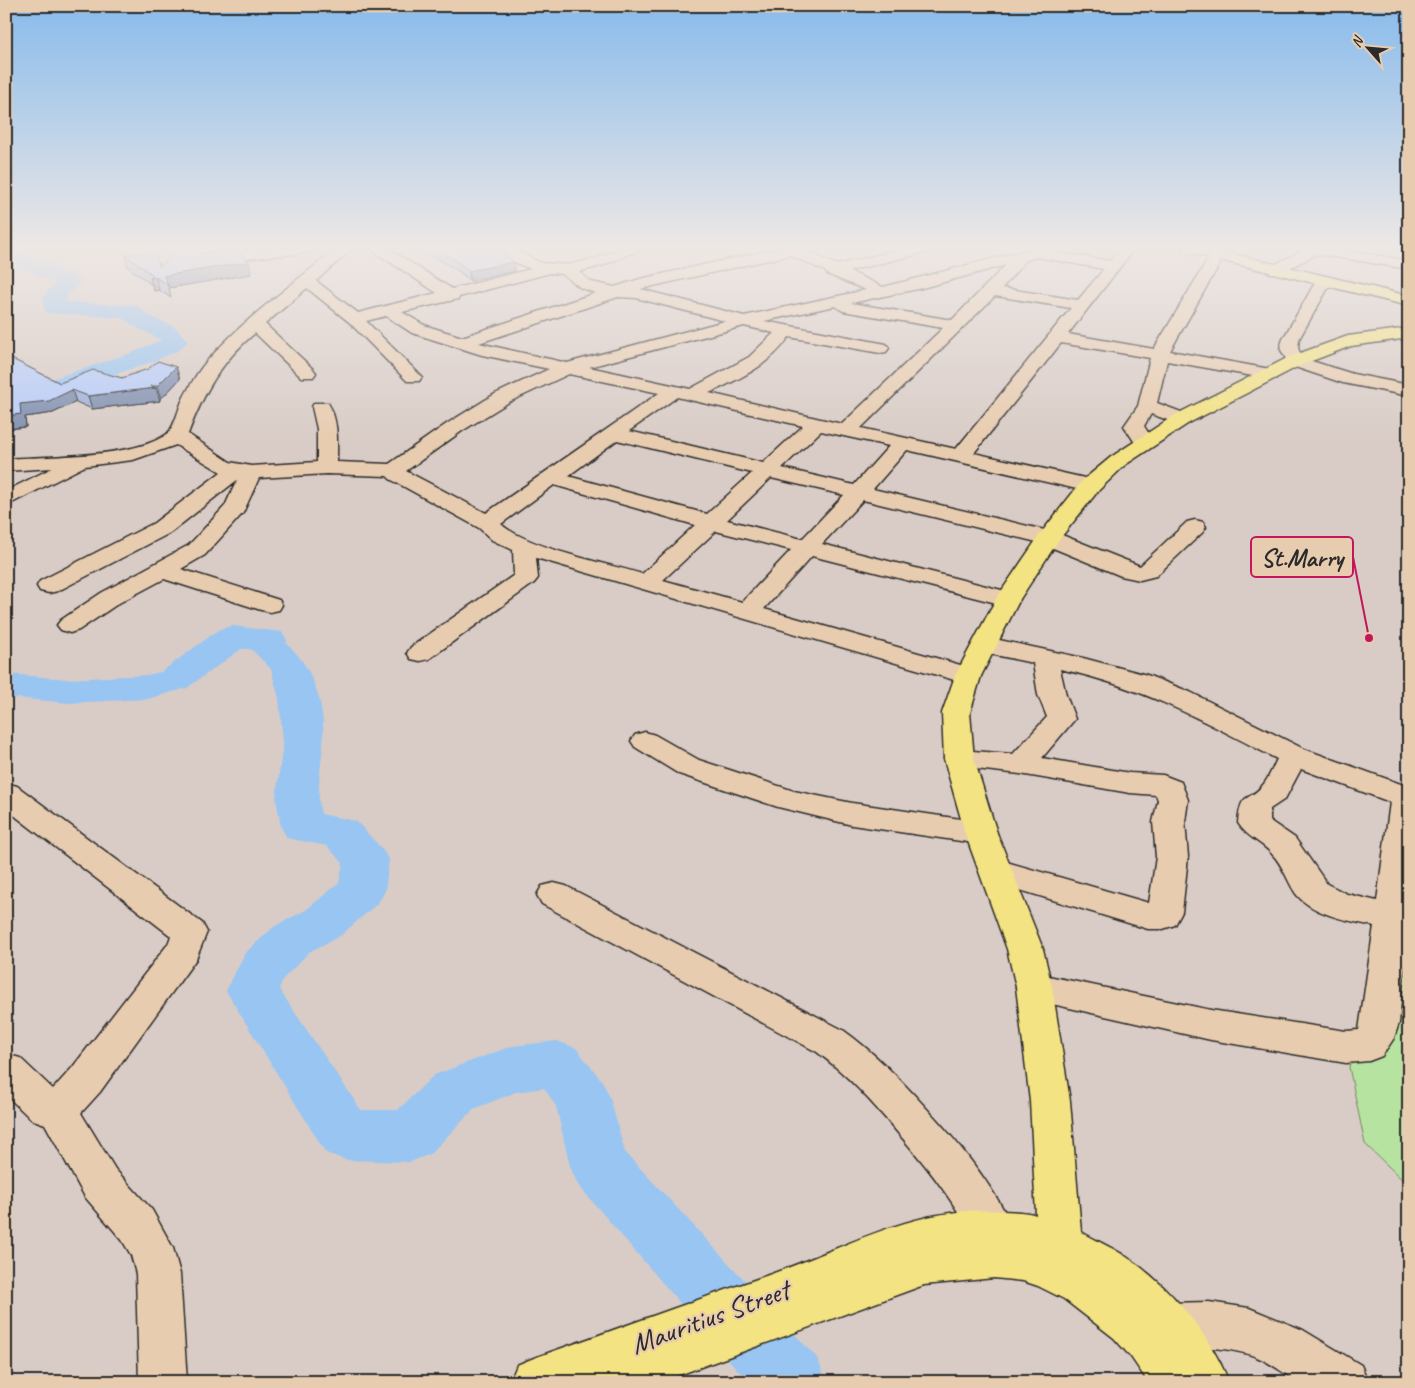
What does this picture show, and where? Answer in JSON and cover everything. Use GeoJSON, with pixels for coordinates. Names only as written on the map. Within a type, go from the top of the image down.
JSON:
{"type":"FeatureCollection","features":[{"type":"Feature","properties":{"kind":"main road"},"geometry":{"type":"LineString","coordinates":[[1059,1258],[1050,1101],[1034,987],[1025,949],[981,833],[959,759],[956,713],[968,676],[1008,600],[1049,538],[1090,486],[1118,461],[1144,442],[1182,419],[1294,361],[1348,341],[1409,333]]}},
{"type":"Feature","properties":{"kind":"main road","name":"Mauritius Street"},"geometry":{"type":"LineString","coordinates":[[534,1382],[655,1348],[805,1294],[924,1263],[965,1257],[999,1244],[1034,1262],[1059,1258],[1094,1294],[1156,1331]]}},
{"type":"Feature","properties":{"kind":"main road"},"geometry":{"type":"LineString","coordinates":[[1156,1331],[1176,1382]]}},
{"type":"Feature","properties":{"kind":"main road"},"geometry":{"type":"LineString","coordinates":[[1156,1331],[1205,1382]]}},
{"type":"Feature","properties":{"kind":"main road","name":"Mauritius Street"},"geometry":{"type":"LineString","coordinates":[[600,1382],[655,1348]]}},
{"type":"Feature","properties":{"kind":"street"},"geometry":{"type":"LineString","coordinates":[[6,465],[80,461],[133,454],[161,445],[177,436],[192,399],[212,366],[269,313]]}},
{"type":"Feature","properties":{"kind":"street"},"geometry":{"type":"LineString","coordinates":[[347,313],[413,377]]}},
{"type":"Feature","properties":{"kind":"street"},"geometry":{"type":"LineString","coordinates":[[355,319],[378,313]]}},
{"type":"Feature","properties":{"kind":"street"},"geometry":{"type":"LineString","coordinates":[[392,313],[418,329],[488,351],[683,393],[846,432],[1090,486]]}},
{"type":"Feature","properties":{"kind":"street"},"geometry":{"type":"LineString","coordinates":[[462,343],[553,313]]}},
{"type":"Feature","properties":{"kind":"street"},"geometry":{"type":"LineString","coordinates":[[715,313],[784,331],[880,348]]}},
{"type":"Feature","properties":{"kind":"street"},"geometry":{"type":"LineString","coordinates":[[177,436],[224,467],[244,471],[327,468],[394,470],[455,427],[502,398],[567,368],[746,320],[784,313]]}},
{"type":"Feature","properties":{"kind":"street"},"geometry":{"type":"LineString","coordinates":[[882,313],[955,325]]}},
{"type":"Feature","properties":{"kind":"street"},"geometry":{"type":"LineString","coordinates":[[846,432],[968,313]]}},
{"type":"Feature","properties":{"kind":"street"},"geometry":{"type":"LineString","coordinates":[[960,457],[1075,313]]}},
{"type":"Feature","properties":{"kind":"street"},"geometry":{"type":"LineString","coordinates":[[1144,442],[1134,426],[1148,406],[1160,354],[1184,313]]}},
{"type":"Feature","properties":{"kind":"street"},"geometry":{"type":"LineString","coordinates":[[1306,313],[1291,339],[1289,348],[1294,361],[1348,379],[1409,391]]}},
{"type":"Feature","properties":{"kind":"street"},"geometry":{"type":"LineString","coordinates":[[255,324],[307,374]]}},
{"type":"Feature","properties":{"kind":"street"},"geometry":{"type":"LineString","coordinates":[[487,523],[615,434],[683,393],[754,362],[780,338],[784,331]]}},
{"type":"Feature","properties":{"kind":"street"},"geometry":{"type":"LineString","coordinates":[[1056,337],[1270,374]]}},
{"type":"Feature","properties":{"kind":"street"},"geometry":{"type":"LineString","coordinates":[[1148,406],[1182,419]]}},
{"type":"Feature","properties":{"kind":"street"},"geometry":{"type":"LineString","coordinates":[[321,407],[327,428],[327,468]]}},
{"type":"Feature","properties":{"kind":"street"},"geometry":{"type":"LineString","coordinates":[[646,583],[709,522],[816,425]]}},
{"type":"Feature","properties":{"kind":"street"},"geometry":{"type":"LineString","coordinates":[[615,434],[1049,538],[1128,571],[1140,573],[1148,571],[1195,527]]}},
{"type":"Feature","properties":{"kind":"street"},"geometry":{"type":"LineString","coordinates":[[747,612],[804,547],[859,493],[902,444]]}},
{"type":"Feature","properties":{"kind":"street"},"geometry":{"type":"LineString","coordinates":[[6,500],[44,482],[80,461]]}},
{"type":"Feature","properties":{"kind":"street"},"geometry":{"type":"LineString","coordinates":[[394,470],[397,475],[487,523],[500,535],[524,547],[968,676]]}},
{"type":"Feature","properties":{"kind":"street"},"geometry":{"type":"LineString","coordinates":[[70,626],[110,598],[197,550],[235,508],[244,471]]}},
{"type":"Feature","properties":{"kind":"street"},"geometry":{"type":"LineString","coordinates":[[49,586],[162,528],[244,471]]}},
{"type":"Feature","properties":{"kind":"street"},"geometry":{"type":"LineString","coordinates":[[552,478],[709,522],[1008,600]]}},
{"type":"Feature","properties":{"kind":"street"},"geometry":{"type":"LineString","coordinates":[[420,653],[526,578],[524,547]]}},
{"type":"Feature","properties":{"kind":"street"},"geometry":{"type":"LineString","coordinates":[[162,570],[270,605]]}},
{"type":"Feature","properties":{"kind":"street"},"geometry":{"type":"LineString","coordinates":[[985,645],[1136,681],[1180,698],[1294,756],[1407,798],[1380,1023],[1375,1038],[1369,1045],[1346,1047],[1211,1025],[1034,987]]}},
{"type":"Feature","properties":{"kind":"street"},"geometry":{"type":"LineString","coordinates":[[1020,764],[1061,719],[1062,714],[1052,695],[1045,658]]}},
{"type":"Feature","properties":{"kind":"street"},"geometry":{"type":"LineString","coordinates":[[645,742],[689,767],[788,800],[852,814],[981,833]]}},
{"type":"Feature","properties":{"kind":"street"},"geometry":{"type":"LineString","coordinates":[[1294,756],[1274,792],[1255,804],[1254,823],[1257,828],[1283,845],[1309,886],[1318,896],[1332,902],[1392,917]]}},
{"type":"Feature","properties":{"kind":"street"},"geometry":{"type":"LineString","coordinates":[[959,759],[1020,764],[1130,783],[1163,785],[1170,789],[1173,800],[1169,822],[1172,856],[1163,916],[1148,916],[996,871]]}},
{"type":"Feature","properties":{"kind":"street"},"geometry":{"type":"LineString","coordinates":[[6,793],[190,932],[184,949],[132,1016],[86,1080],[72,1097],[57,1109],[45,1107],[6,1070]]}},
{"type":"Feature","properties":{"kind":"street"},"geometry":{"type":"LineString","coordinates":[[554,895],[830,1041],[851,1056],[871,1072],[943,1154],[968,1186],[999,1244]]}},
{"type":"Feature","properties":{"kind":"street"},"geometry":{"type":"LineString","coordinates":[[57,1109],[100,1184],[137,1225],[151,1248],[158,1274],[163,1382]]}},
{"type":"Feature","properties":{"kind":"street"},"geometry":{"type":"LineString","coordinates":[[1156,1331],[1218,1326],[1249,1331],[1281,1344],[1344,1382]]}},
{"type":"Feature","properties":{"kind":"green space"},"geometry":{"type":"Polygon","coordinates":[[[1409,818],[1409,1186],[1365,1144],[1349,1067],[1409,818]]]}},
{"type":"Feature","properties":{"kind":"building"},"geometry":{"type":"Polygon","coordinates":[[[6,356],[60,383],[93,370],[122,378],[148,369],[158,361],[176,367],[157,386],[150,386],[156,388],[88,396],[72,390],[49,401],[20,404],[21,414],[6,416],[6,356]]]}},
{"type":"Feature","properties":{"kind":"waterway"},"geometry":{"type":"LineString","coordinates":[[6,403],[57,384],[143,357],[176,341],[168,333],[140,320],[131,313]]}},
{"type":"Feature","properties":{"kind":"waterway"},"geometry":{"type":"LineString","coordinates":[[6,685],[68,691],[147,687],[174,680],[233,637],[269,640],[265,643],[289,668],[301,709],[303,742],[297,798],[303,827],[340,832],[366,860],[361,891],[323,923],[292,939],[263,967],[252,991],[346,1135],[410,1136],[454,1092],[512,1069],[557,1064],[582,1098],[599,1166],[793,1382]]}},
{"type":"Feature","properties":{"kind":"place","name":"St.Marry"},"geometry":{"type":"Point","coordinates":[1369,638]}}]}
